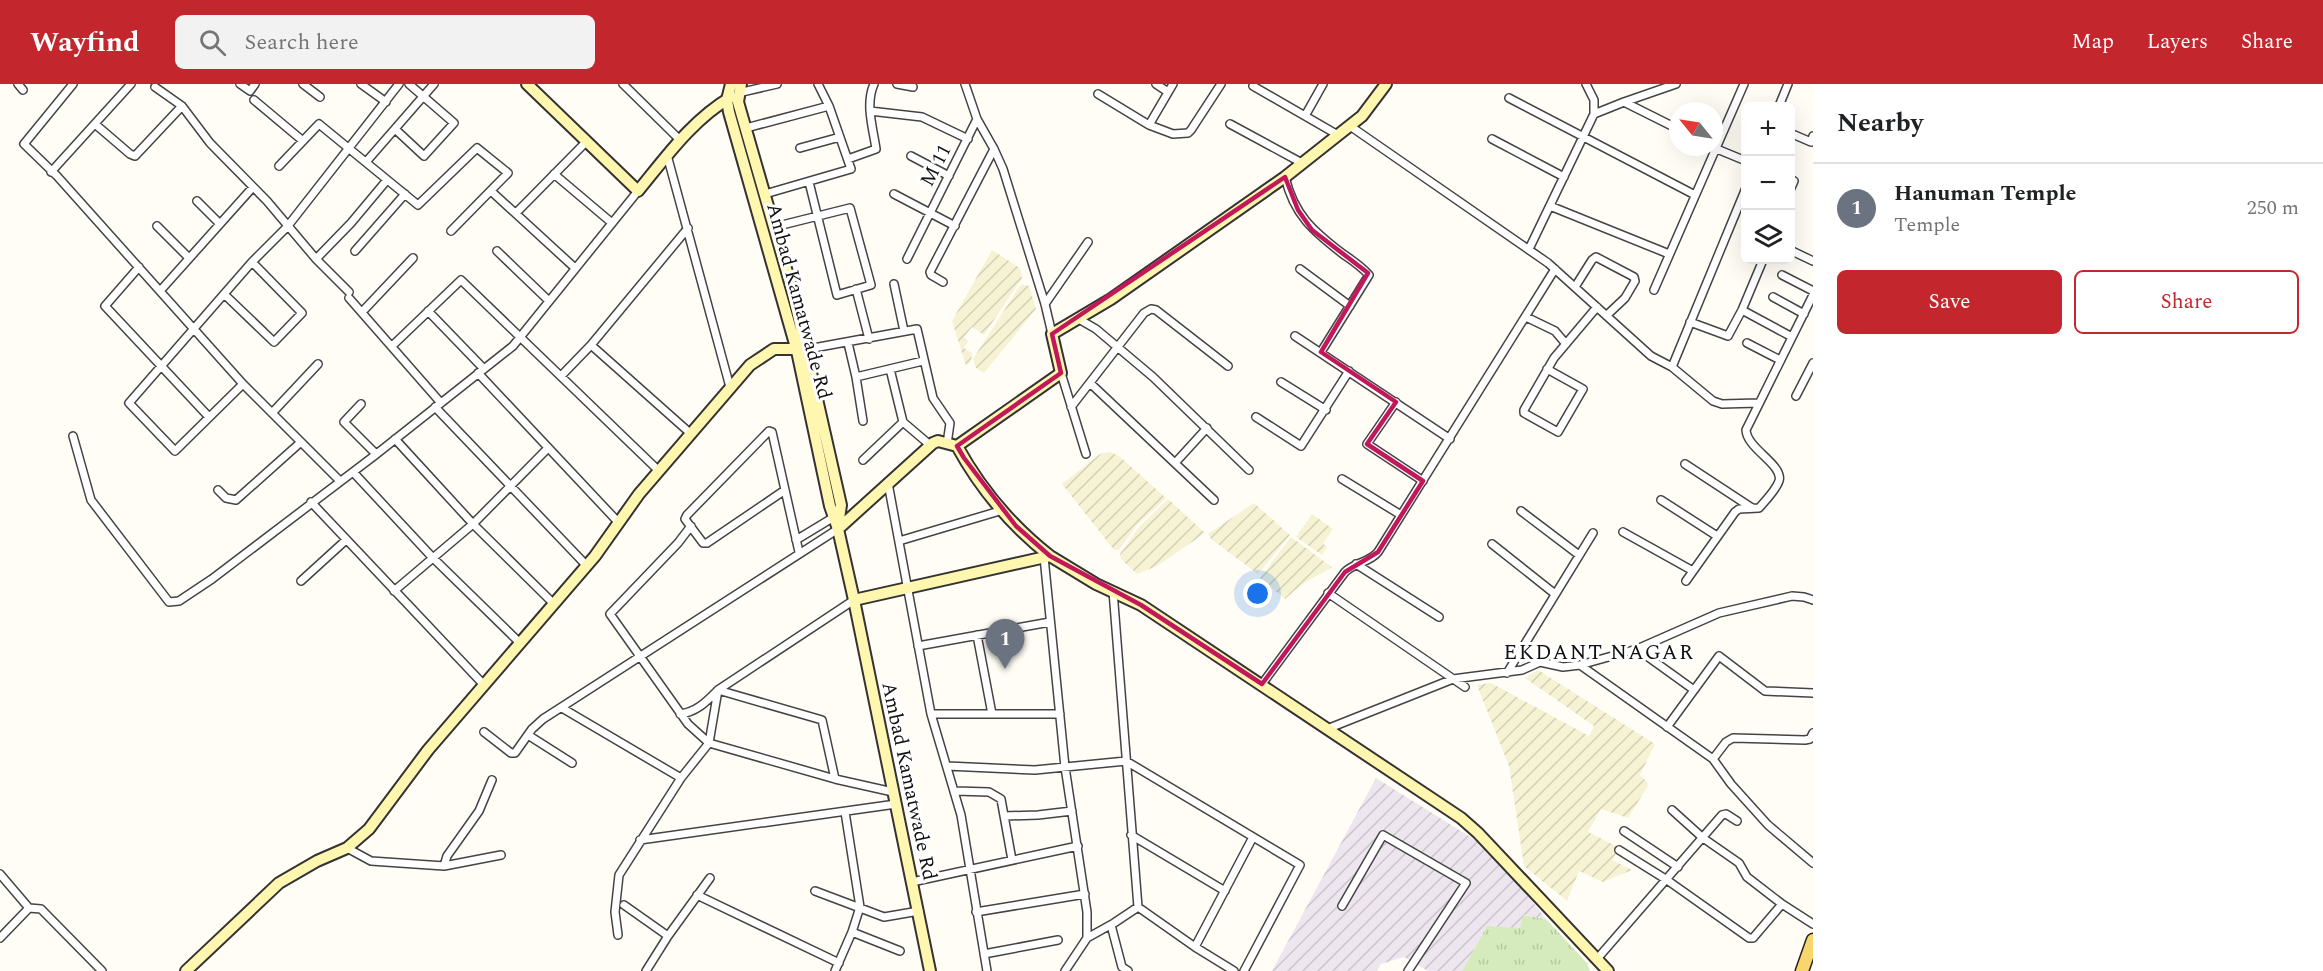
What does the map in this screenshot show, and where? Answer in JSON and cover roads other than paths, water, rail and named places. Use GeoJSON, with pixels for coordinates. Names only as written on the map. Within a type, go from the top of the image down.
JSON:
{"type":"FeatureCollection","features":[{"type":"Feature","properties":{"kind":"main road"},"geometry":{"type":"LineString","coordinates":[[1802,971],[1813,940]]}},
{"type":"Feature","properties":{"kind":"street"},"geometry":{"type":"LineString","coordinates":[[73,84],[24,144],[139,267],[243,384],[340,481]]}},
{"type":"Feature","properties":{"kind":"street"},"geometry":{"type":"LineString","coordinates":[[51,172],[131,84]]}},
{"type":"Feature","properties":{"kind":"street"},"geometry":{"type":"LineString","coordinates":[[240,84],[250,91],[255,84]]}},
{"type":"Feature","properties":{"kind":"street"},"geometry":{"type":"LineString","coordinates":[[303,84],[320,97]]}},
{"type":"Feature","properties":{"kind":"street"},"geometry":{"type":"LineString","coordinates":[[361,84],[386,102]]}},
{"type":"Feature","properties":{"kind":"street"},"geometry":{"type":"LineString","coordinates":[[243,384],[175,451],[129,403],[252,262],[287,227],[399,84]]}},
{"type":"Feature","properties":{"kind":"street"},"geometry":{"type":"LineString","coordinates":[[395,129],[424,156],[454,123],[409,84]]}},
{"type":"Feature","properties":{"kind":"street"},"geometry":{"type":"LineString","coordinates":[[366,162],[434,84]]}},
{"type":"Feature","properties":{"kind":"street"},"geometry":{"type":"LineString","coordinates":[[527,84],[585,143],[638,191]]}},
{"type":"Feature","properties":{"kind":"street"},"geometry":{"type":"LineString","coordinates":[[623,84],[680,140]]}},
{"type":"Feature","properties":{"kind":"street"},"geometry":{"type":"LineString","coordinates":[[73,436],[91,500],[169,602],[179,601],[395,440],[513,346],[667,155],[700,120],[727,100],[737,87],[777,84]]}},
{"type":"Feature","properties":{"kind":"street"},"geometry":{"type":"LineString","coordinates":[[765,194],[851,169],[829,106],[818,84]]}},
{"type":"Feature","properties":{"kind":"street"},"geometry":{"type":"LineString","coordinates":[[848,159],[876,149],[870,111],[874,84]]}},
{"type":"Feature","properties":{"kind":"street"},"geometry":{"type":"LineString","coordinates":[[897,84],[913,87]]}},
{"type":"Feature","properties":{"kind":"street"},"geometry":{"type":"LineString","coordinates":[[965,84],[977,119],[1003,169],[1045,304],[1061,373],[1086,454]]}},
{"type":"Feature","properties":{"kind":"street"},"geometry":{"type":"LineString","coordinates":[[1156,84],[1168,92]]}},
{"type":"Feature","properties":{"kind":"street"},"geometry":{"type":"LineString","coordinates":[[1149,125],[1173,84]]}},
{"type":"Feature","properties":{"kind":"street"},"geometry":{"type":"LineString","coordinates":[[1098,94],[1149,125],[1173,134],[1188,133],[1221,84]]}},
{"type":"Feature","properties":{"kind":"street"},"geometry":{"type":"LineString","coordinates":[[1305,116],[1323,84]]}},
{"type":"Feature","properties":{"kind":"street"},"geometry":{"type":"LineString","coordinates":[[1052,334],[1111,299],[1285,177],[1350,126],[1371,106],[1386,84]]}},
{"type":"Feature","properties":{"kind":"street"},"geometry":{"type":"LineString","coordinates":[[1529,249],[1594,114],[1594,100],[1586,84]]}},
{"type":"Feature","properties":{"kind":"street"},"geometry":{"type":"LineString","coordinates":[[1594,114],[1676,84]]}},
{"type":"Feature","properties":{"kind":"street"},"geometry":{"type":"LineString","coordinates":[[1723,129],[1744,84]]}},
{"type":"Feature","properties":{"kind":"street"},"geometry":{"type":"LineString","coordinates":[[1781,102],[1788,84]]}},
{"type":"Feature","properties":{"kind":"street"},"geometry":{"type":"LineString","coordinates":[[155,85],[182,106],[210,143],[253,187],[349,295],[438,405],[587,566]]}},
{"type":"Feature","properties":{"kind":"street"},"geometry":{"type":"LineString","coordinates":[[1253,86],[1338,135]]}},
{"type":"Feature","properties":{"kind":"street","name":"Ambad Kamatwade Rd"},"geometry":{"type":"LineString","coordinates":[[737,87],[738,102],[774,227],[841,505],[838,529]]}},
{"type":"Feature","properties":{"kind":"street"},"geometry":{"type":"LineString","coordinates":[[1509,98],[1695,195]]}},
{"type":"Feature","properties":{"kind":"street"},"geometry":{"type":"LineString","coordinates":[[254,100],[303,141]]}},
{"type":"Feature","properties":{"kind":"street","name":"Ambad Kamatwade Rd"},"geometry":{"type":"LineString","coordinates":[[727,100],[802,350],[834,517],[854,600],[930,971]]}},
{"type":"Feature","properties":{"kind":"street"},"geometry":{"type":"LineString","coordinates":[[1624,102],[1669,124]]}},
{"type":"Feature","properties":{"kind":"street"},"geometry":{"type":"LineString","coordinates":[[95,124],[135,156],[182,106]]}},
{"type":"Feature","properties":{"kind":"street"},"geometry":{"type":"LineString","coordinates":[[746,128],[829,106]]}},
{"type":"Feature","properties":{"kind":"street"},"geometry":{"type":"LineString","coordinates":[[870,111],[922,117],[968,139]]}},
{"type":"Feature","properties":{"kind":"street","name":"M 11"},"geometry":{"type":"LineString","coordinates":[[907,259],[977,119]]}},
{"type":"Feature","properties":{"kind":"street"},"geometry":{"type":"LineString","coordinates":[[279,166],[319,124],[418,205],[477,148],[508,173],[451,231]]}},
{"type":"Feature","properties":{"kind":"street"},"geometry":{"type":"LineString","coordinates":[[1230,124],[1302,163]]}},
{"type":"Feature","properties":{"kind":"street"},"geometry":{"type":"LineString","coordinates":[[1350,126],[1529,249],[1555,269],[1652,356],[1672,368],[1717,403],[1758,404]]}},
{"type":"Feature","properties":{"kind":"street"},"geometry":{"type":"LineString","coordinates":[[1795,135],[1810,142],[1813,136]]}},
{"type":"Feature","properties":{"kind":"street"},"geometry":{"type":"LineString","coordinates":[[800,148],[840,137]]}},
{"type":"Feature","properties":{"kind":"street"},"geometry":{"type":"LineString","coordinates":[[1492,139],[1564,177]]}},
{"type":"Feature","properties":{"kind":"street"},"geometry":{"type":"LineString","coordinates":[[516,213],[585,143]]}},
{"type":"Feature","properties":{"kind":"street"},"geometry":{"type":"LineString","coordinates":[[943,282],[930,274],[994,149]]}},
{"type":"Feature","properties":{"kind":"street"},"geometry":{"type":"LineString","coordinates":[[1723,152],[1741,159]]}},
{"type":"Feature","properties":{"kind":"street"},"geometry":{"type":"LineString","coordinates":[[667,155],[730,387]]}},
{"type":"Feature","properties":{"kind":"street"},"geometry":{"type":"LineString","coordinates":[[911,156],[949,176]]}},
{"type":"Feature","properties":{"kind":"street"},"geometry":{"type":"LineString","coordinates":[[1654,290],[1711,156]]}},
{"type":"Feature","properties":{"kind":"street"},"geometry":{"type":"LineString","coordinates":[[554,174],[612,223]]}},
{"type":"Feature","properties":{"kind":"street"},"geometry":{"type":"LineString","coordinates":[[1285,177],[1298,210],[1312,230],[1369,275],[1321,352]]}},
{"type":"Feature","properties":{"kind":"street"},"geometry":{"type":"LineString","coordinates":[[316,259],[387,180]]}},
{"type":"Feature","properties":{"kind":"street"},"geometry":{"type":"LineString","coordinates":[[774,227],[819,216],[850,208],[871,285],[837,295],[819,216],[809,182]]}},
{"type":"Feature","properties":{"kind":"street"},"geometry":{"type":"LineString","coordinates":[[160,291],[253,187]]}},
{"type":"Feature","properties":{"kind":"street"},"geometry":{"type":"LineString","coordinates":[[491,191],[575,268]]}},
{"type":"Feature","properties":{"kind":"street"},"geometry":{"type":"LineString","coordinates":[[355,251],[405,194]]}},
{"type":"Feature","properties":{"kind":"street"},"geometry":{"type":"LineString","coordinates":[[894,194],[954,225]]}},
{"type":"Feature","properties":{"kind":"street"},"geometry":{"type":"LineString","coordinates":[[1672,368],[1741,200]]}},
{"type":"Feature","properties":{"kind":"street"},"geometry":{"type":"LineString","coordinates":[[197,201],[220,224]]}},
{"type":"Feature","properties":{"kind":"street"},"geometry":{"type":"LineString","coordinates":[[1550,206],[1669,254]]}},
{"type":"Feature","properties":{"kind":"street"},"geometry":{"type":"LineString","coordinates":[[157,226],[189,258]]}},
{"type":"Feature","properties":{"kind":"street"},"geometry":{"type":"LineString","coordinates":[[561,376],[591,345],[688,228]]}},
{"type":"Feature","properties":{"kind":"street"},"geometry":{"type":"LineString","coordinates":[[1045,304],[1088,242]]}},
{"type":"Feature","properties":{"kind":"street"},"geometry":{"type":"LineString","coordinates":[[497,251],[549,301]]}},
{"type":"Feature","properties":{"kind":"street"},"geometry":{"type":"LineString","coordinates":[[1795,252],[1813,261]]}},
{"type":"Feature","properties":{"kind":"street"},"geometry":{"type":"LineString","coordinates":[[1575,287],[1596,257],[1634,277],[1635,281],[1627,294],[1606,315]]}},
{"type":"Feature","properties":{"kind":"street"},"geometry":{"type":"LineString","coordinates":[[362,312],[413,258]]}},
{"type":"Feature","properties":{"kind":"street"},"geometry":{"type":"LineString","coordinates":[[224,294],[274,342],[302,313],[252,262]]}},
{"type":"Feature","properties":{"kind":"street"},"geometry":{"type":"LineString","coordinates":[[1690,322],[1728,336],[1742,310],[1760,264]]}},
{"type":"Feature","properties":{"kind":"street"},"geometry":{"type":"LineString","coordinates":[[139,267],[105,306],[209,417]]}},
{"type":"Feature","properties":{"kind":"street"},"geometry":{"type":"LineString","coordinates":[[1300,269],[1350,306]]}},
{"type":"Feature","properties":{"kind":"street"},"geometry":{"type":"LineString","coordinates":[[1262,684],[1345,572],[1356,564],[1374,558],[1555,269]]}},
{"type":"Feature","properties":{"kind":"street"},"geometry":{"type":"LineString","coordinates":[[1686,581],[1716,536],[1737,510],[1754,509],[1761,506],[1778,483],[1780,476],[1747,436],[1747,426],[1813,293],[1782,275]]}},
{"type":"Feature","properties":{"kind":"street"},"geometry":{"type":"LineString","coordinates":[[392,346],[461,279],[659,471]]}},
{"type":"Feature","properties":{"kind":"street"},"geometry":{"type":"LineString","coordinates":[[894,284],[904,331]]}},
{"type":"Feature","properties":{"kind":"street"},"geometry":{"type":"LineString","coordinates":[[856,289],[869,339]]}},
{"type":"Feature","properties":{"kind":"street"},"geometry":{"type":"LineString","coordinates":[[1773,297],[1804,314]]}},
{"type":"Feature","properties":{"kind":"street"},"geometry":{"type":"LineString","coordinates":[[1547,369],[1583,389],[1558,432],[1524,411],[1547,369],[1597,307]]}},
{"type":"Feature","properties":{"kind":"street"},"geometry":{"type":"LineString","coordinates":[[1071,407],[1144,313],[1153,309],[1228,366]]}},
{"type":"Feature","properties":{"kind":"street"},"geometry":{"type":"LineString","coordinates":[[1742,310],[1792,337]]}},
{"type":"Feature","properties":{"kind":"street"},"geometry":{"type":"LineString","coordinates":[[428,311],[548,448],[619,523]]}},
{"type":"Feature","properties":{"kind":"street"},"geometry":{"type":"LineString","coordinates":[[1526,317],[1555,332],[1566,344]]}},
{"type":"Feature","properties":{"kind":"street"},"geometry":{"type":"LineString","coordinates":[[1077,318],[1092,326],[1167,389],[1249,470]]}},
{"type":"Feature","properties":{"kind":"street"},"geometry":{"type":"LineString","coordinates":[[186,971],[279,883],[317,861],[347,848],[369,829],[428,750],[587,566],[659,471],[750,365],[774,349],[802,350],[917,329],[933,398],[949,420],[952,445],[1023,534],[1047,556],[1096,584],[1141,605],[1469,825],[1608,971]]}},
{"type":"Feature","properties":{"kind":"street"},"geometry":{"type":"LineString","coordinates":[[1295,336],[1450,439]]}},
{"type":"Feature","properties":{"kind":"street"},"geometry":{"type":"LineString","coordinates":[[848,343],[863,421]]}},
{"type":"Feature","properties":{"kind":"street"},"geometry":{"type":"LineString","coordinates":[[1747,343],[1780,360]]}},
{"type":"Feature","properties":{"kind":"street"},"geometry":{"type":"LineString","coordinates":[[591,345],[690,433]]}},
{"type":"Feature","properties":{"kind":"street"},"geometry":{"type":"LineString","coordinates":[[856,377],[923,361]]}},
{"type":"Feature","properties":{"kind":"street"},"geometry":{"type":"LineString","coordinates":[[1796,396],[1813,363]]}},
{"type":"Feature","properties":{"kind":"street"},"geometry":{"type":"LineString","coordinates":[[272,413],[318,364]]}},
{"type":"Feature","properties":{"kind":"street"},"geometry":{"type":"LineString","coordinates":[[890,369],[903,422],[930,445]]}},
{"type":"Feature","properties":{"kind":"street"},"geometry":{"type":"LineString","coordinates":[[1256,417],[1301,446],[1349,371]]}},
{"type":"Feature","properties":{"kind":"street"},"geometry":{"type":"LineString","coordinates":[[484,732],[513,753],[543,719],[838,529],[930,445],[938,441],[952,445],[1061,373]]}},
{"type":"Feature","properties":{"kind":"street"},"geometry":{"type":"LineString","coordinates":[[1281,381],[1326,410]]}},
{"type":"Feature","properties":{"kind":"street"},"geometry":{"type":"LineString","coordinates":[[1090,383],[1215,500]]}},
{"type":"Feature","properties":{"kind":"street"},"geometry":{"type":"LineString","coordinates":[[1396,402],[1367,444],[1423,481]]}},
{"type":"Feature","properties":{"kind":"street"},"geometry":{"type":"LineString","coordinates":[[361,404],[344,422],[376,454]]}},
{"type":"Feature","properties":{"kind":"street"},"geometry":{"type":"LineString","coordinates":[[863,460],[903,422]]}},
{"type":"Feature","properties":{"kind":"street"},"geometry":{"type":"LineString","coordinates":[[1175,463],[1207,428]]}},
{"type":"Feature","properties":{"kind":"street"},"geometry":{"type":"LineString","coordinates":[[785,490],[707,543],[703,543],[685,519],[769,431],[772,432],[799,552]]}},
{"type":"Feature","properties":{"kind":"street"},"geometry":{"type":"LineString","coordinates":[[395,440],[472,525],[554,604]]}},
{"type":"Feature","properties":{"kind":"street"},"geometry":{"type":"LineString","coordinates":[[218,490],[226,498],[236,500],[301,442]]}},
{"type":"Feature","properties":{"kind":"street"},"geometry":{"type":"LineString","coordinates":[[394,591],[472,525],[548,448]]}},
{"type":"Feature","properties":{"kind":"street"},"geometry":{"type":"LineString","coordinates":[[1685,464],[1754,509]]}},
{"type":"Feature","properties":{"kind":"street"},"geometry":{"type":"LineString","coordinates":[[353,472],[432,557],[520,643]]}},
{"type":"Feature","properties":{"kind":"street"},"geometry":{"type":"LineString","coordinates":[[1342,479],[1401,515]]}},
{"type":"Feature","properties":{"kind":"street"},"geometry":{"type":"LineString","coordinates":[[888,483],[931,714],[955,791],[971,869],[987,971]]}},
{"type":"Feature","properties":{"kind":"street"},"geometry":{"type":"LineString","coordinates":[[1660,500],[1716,536]]}},
{"type":"Feature","properties":{"kind":"street"},"geometry":{"type":"LineString","coordinates":[[311,502],[484,685]]}},
{"type":"Feature","properties":{"kind":"street"},"geometry":{"type":"LineString","coordinates":[[898,541],[1003,510]]}},
{"type":"Feature","properties":{"kind":"street"},"geometry":{"type":"LineString","coordinates":[[1521,511],[1579,555]]}},
{"type":"Feature","properties":{"kind":"street"},"geometry":{"type":"LineString","coordinates":[[796,540],[834,517]]}},
{"type":"Feature","properties":{"kind":"street"},"geometry":{"type":"LineString","coordinates":[[691,526],[678,543],[610,614],[680,714],[693,730],[709,743],[835,779],[893,792]]}},
{"type":"Feature","properties":{"kind":"street"},"geometry":{"type":"LineString","coordinates":[[1623,532],[1693,571]]}},
{"type":"Feature","properties":{"kind":"street"},"geometry":{"type":"LineString","coordinates":[[1506,673],[1593,533]]}},
{"type":"Feature","properties":{"kind":"street"},"geometry":{"type":"LineString","coordinates":[[300,581],[346,540]]}},
{"type":"Feature","properties":{"kind":"street"},"geometry":{"type":"LineString","coordinates":[[1492,544],[1555,594]]}},
{"type":"Feature","properties":{"kind":"street"},"geometry":{"type":"LineString","coordinates":[[680,714],[695,710],[718,690],[854,600],[1047,556]]}},
{"type":"Feature","properties":{"kind":"street"},"geometry":{"type":"LineString","coordinates":[[1047,556],[1050,622],[1065,767],[1085,894],[1087,938]]}},
{"type":"Feature","properties":{"kind":"street"},"geometry":{"type":"LineString","coordinates":[[1356,564],[1439,617]]}},
{"type":"Feature","properties":{"kind":"street"},"geometry":{"type":"LineString","coordinates":[[1113,591],[1138,907],[1234,971]]}},
{"type":"Feature","properties":{"kind":"street"},"geometry":{"type":"LineString","coordinates":[[1328,593],[1465,687]]}},
{"type":"Feature","properties":{"kind":"street"},"geometry":{"type":"LineString","coordinates":[[1327,729],[1453,679],[1506,673],[1527,669],[1544,662],[1563,667],[1580,665],[1636,649],[1719,613],[1792,596],[1813,600]]}},
{"type":"Feature","properties":{"kind":"street"},"geometry":{"type":"LineString","coordinates":[[918,646],[1050,622]]}},
{"type":"Feature","properties":{"kind":"street"},"geometry":{"type":"LineString","coordinates":[[977,635],[992,714]]}},
{"type":"Feature","properties":{"kind":"street"},"geometry":{"type":"LineString","coordinates":[[1636,649],[1694,690]]}},
{"type":"Feature","properties":{"kind":"street"},"geometry":{"type":"LineString","coordinates":[[1667,727],[1719,656],[1765,691],[1813,693]]}},
{"type":"Feature","properties":{"kind":"street"},"geometry":{"type":"LineString","coordinates":[[1580,665],[1713,759],[1731,784],[1768,825],[1813,863]]}},
{"type":"Feature","properties":{"kind":"street"},"geometry":{"type":"LineString","coordinates":[[618,935],[615,912],[619,875],[681,778],[709,743],[718,690]]}},
{"type":"Feature","properties":{"kind":"street"},"geometry":{"type":"LineString","coordinates":[[718,690],[822,720],[835,779]]}},
{"type":"Feature","properties":{"kind":"street"},"geometry":{"type":"LineString","coordinates":[[562,708],[681,778]]}},
{"type":"Feature","properties":{"kind":"street"},"geometry":{"type":"LineString","coordinates":[[931,714],[1060,714]]}},
{"type":"Feature","properties":{"kind":"street"},"geometry":{"type":"LineString","coordinates":[[1713,759],[1726,742],[1733,738],[1806,740],[1810,739],[1813,733]]}},
{"type":"Feature","properties":{"kind":"street"},"geometry":{"type":"LineString","coordinates":[[528,735],[572,763]]}},
{"type":"Feature","properties":{"kind":"street"},"geometry":{"type":"LineString","coordinates":[[947,766],[1035,770],[1125,762],[1300,866],[1244,971]]}},
{"type":"Feature","properties":{"kind":"street"},"geometry":{"type":"LineString","coordinates":[[444,866],[447,856],[479,811],[492,780]]}},
{"type":"Feature","properties":{"kind":"street"},"geometry":{"type":"LineString","coordinates":[[955,791],[994,794],[1001,799],[1012,861]]}},
{"type":"Feature","properties":{"kind":"street"},"geometry":{"type":"LineString","coordinates":[[640,840],[896,804]]}},
{"type":"Feature","properties":{"kind":"street"},"geometry":{"type":"LineString","coordinates":[[1672,810],[1703,838],[1739,863],[1747,877],[1813,924]]}},
{"type":"Feature","properties":{"kind":"street"},"geometry":{"type":"LineString","coordinates":[[1004,816],[1033,816],[1072,811]]}},
{"type":"Feature","properties":{"kind":"street"},"geometry":{"type":"LineString","coordinates":[[835,971],[860,907],[845,812]]}},
{"type":"Feature","properties":{"kind":"street"},"geometry":{"type":"LineString","coordinates":[[1597,959],[1723,814],[1737,821]]}},
{"type":"Feature","properties":{"kind":"street"},"geometry":{"type":"LineString","coordinates":[[1624,831],[1678,867]]}},
{"type":"Feature","properties":{"kind":"street"},"geometry":{"type":"LineString","coordinates":[[1131,835],[1225,891]]}},
{"type":"Feature","properties":{"kind":"street"},"geometry":{"type":"LineString","coordinates":[[1342,906],[1383,835],[1466,883],[1408,971]]}},
{"type":"Feature","properties":{"kind":"street"},"geometry":{"type":"LineString","coordinates":[[1195,947],[1253,837]]}},
{"type":"Feature","properties":{"kind":"street"},"geometry":{"type":"LineString","coordinates":[[912,882],[1078,846]]}},
{"type":"Feature","properties":{"kind":"street"},"geometry":{"type":"LineString","coordinates":[[347,848],[371,861],[444,866],[501,855]]}},
{"type":"Feature","properties":{"kind":"street"},"geometry":{"type":"LineString","coordinates":[[1619,850],[1667,880],[1751,939],[1782,904]]}},
{"type":"Feature","properties":{"kind":"street"},"geometry":{"type":"LineString","coordinates":[[0,874],[29,908],[41,909],[102,971]]}},
{"type":"Feature","properties":{"kind":"street"},"geometry":{"type":"LineString","coordinates":[[646,971],[710,878]]}},
{"type":"Feature","properties":{"kind":"street"},"geometry":{"type":"LineString","coordinates":[[814,891],[884,918],[919,911]]}},
{"type":"Feature","properties":{"kind":"street"},"geometry":{"type":"LineString","coordinates":[[976,912],[1085,894]]}},
{"type":"Feature","properties":{"kind":"street"},"geometry":{"type":"LineString","coordinates":[[697,895],[839,963]]}},
{"type":"Feature","properties":{"kind":"street"},"geometry":{"type":"LineString","coordinates":[[624,905],[668,936]]}},
{"type":"Feature","properties":{"kind":"street"},"geometry":{"type":"LineString","coordinates":[[1065,971],[1087,938],[1138,907]]}},
{"type":"Feature","properties":{"kind":"street"},"geometry":{"type":"LineString","coordinates":[[0,938],[29,908]]}},
{"type":"Feature","properties":{"kind":"street"},"geometry":{"type":"LineString","coordinates":[[1111,925],[1122,967],[1128,971]]}},
{"type":"Feature","properties":{"kind":"street"},"geometry":{"type":"LineString","coordinates":[[852,932],[900,951]]}},
{"type":"Feature","properties":{"kind":"street"},"geometry":{"type":"LineString","coordinates":[[984,954],[1058,940]]}},
{"type":"Feature","properties":{"kind":"place","name":"Hanuman Temple"},"geometry":{"type":"Point","coordinates":[1005,669]}},
{"type":"Feature","properties":{"kind":"district","name":"EKDANT NAGAR"},"geometry":{"type":"Point","coordinates":[1599,652]}}]}
